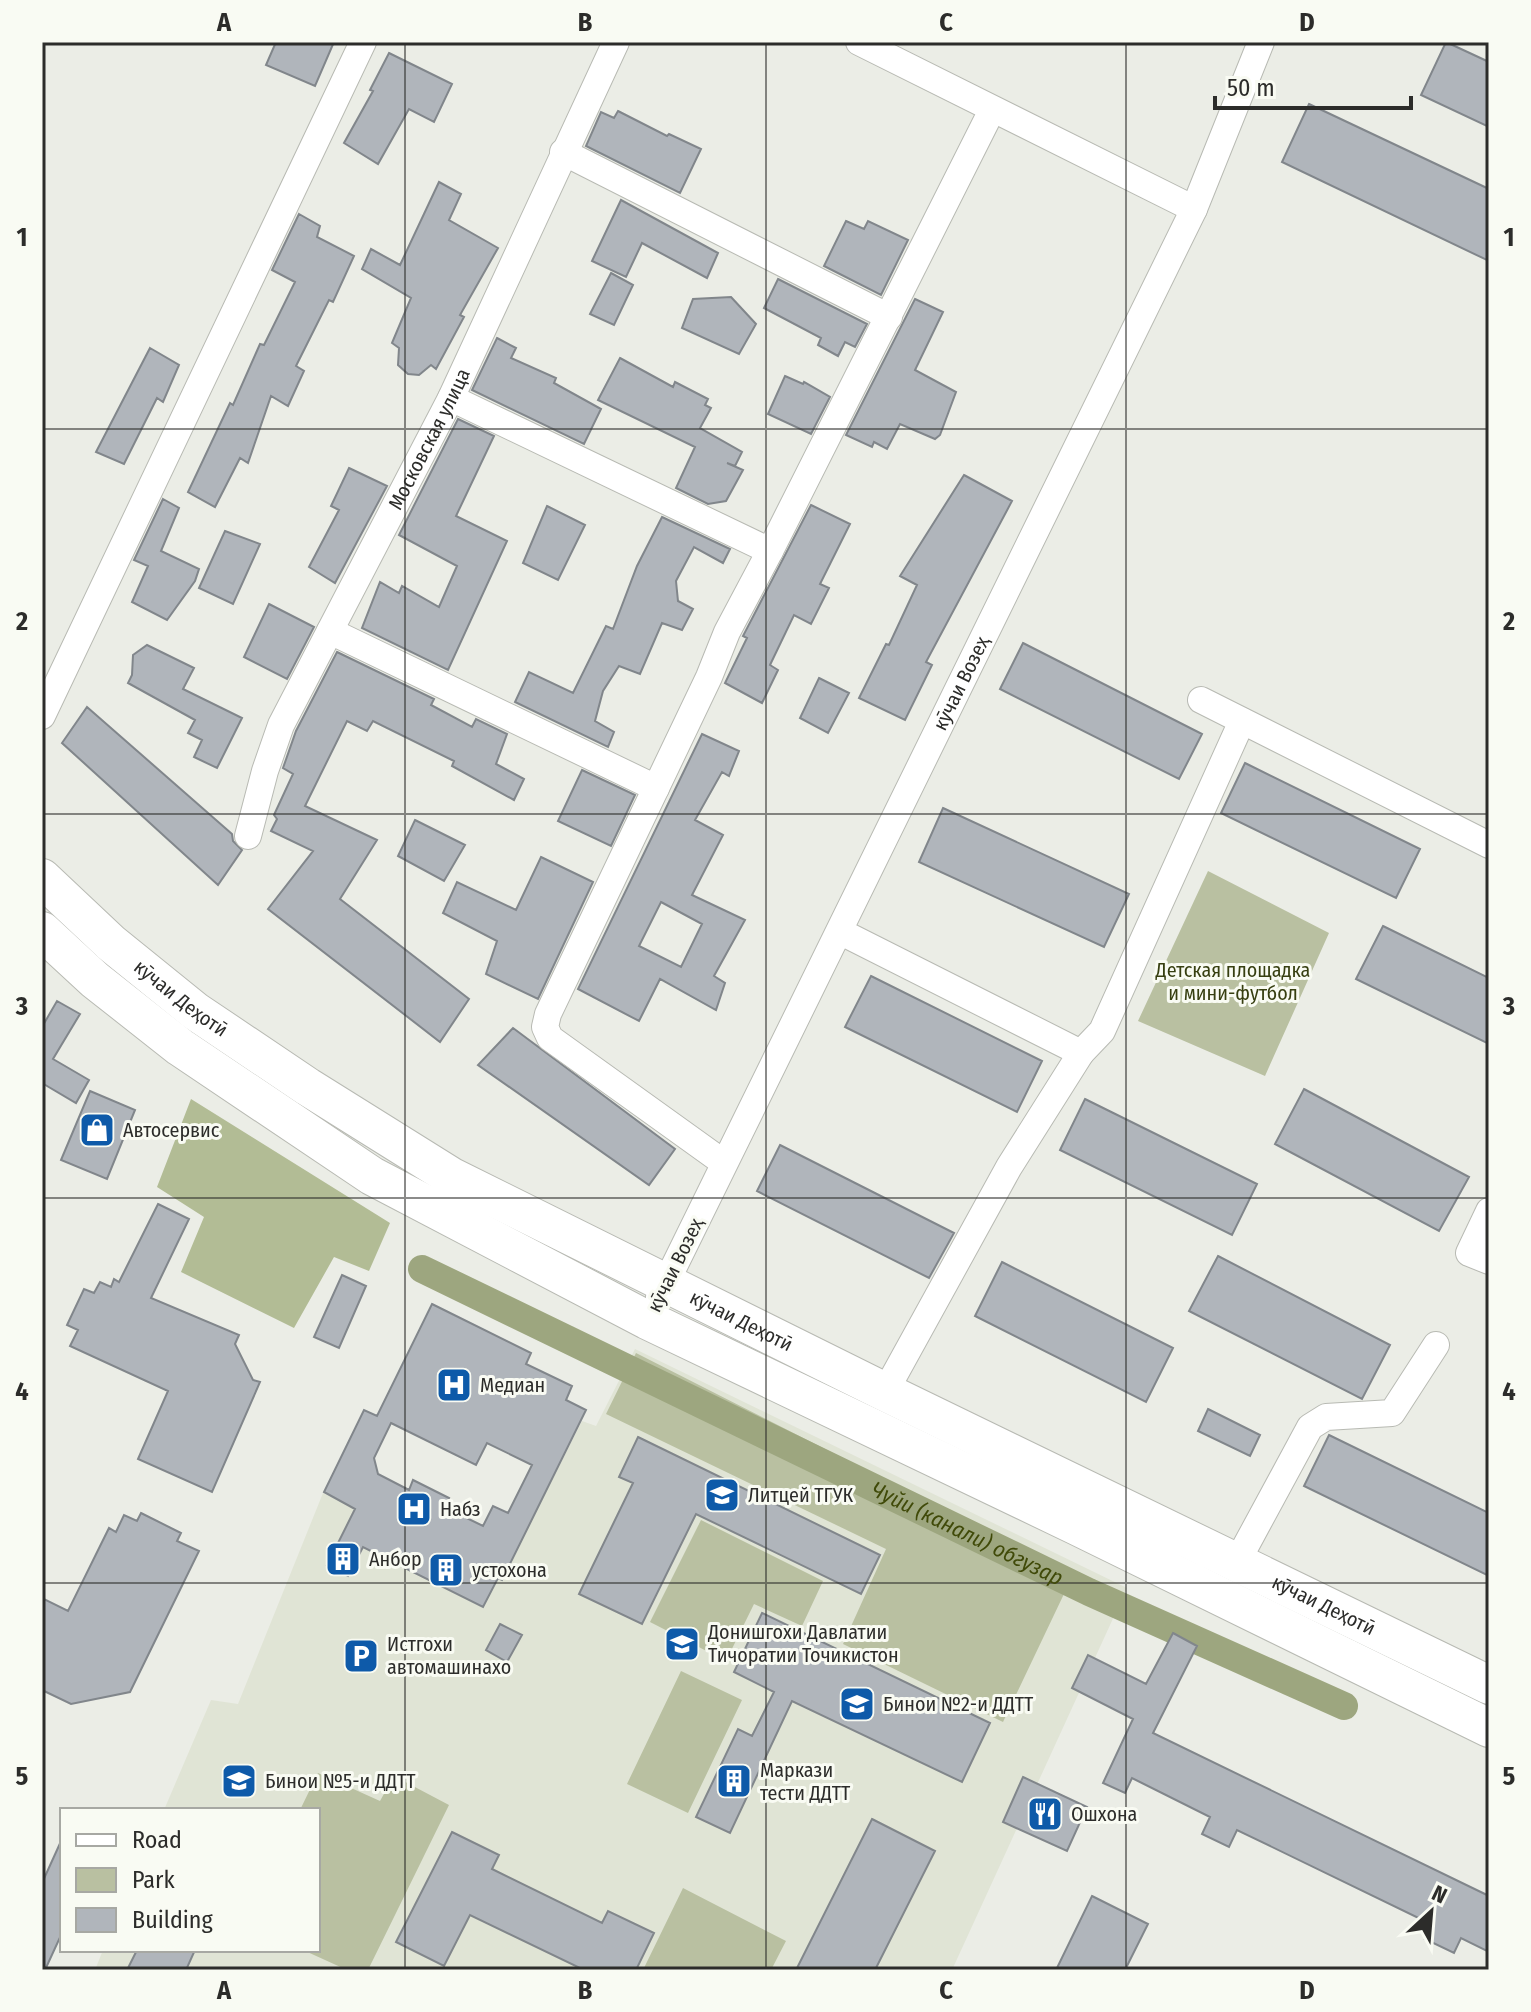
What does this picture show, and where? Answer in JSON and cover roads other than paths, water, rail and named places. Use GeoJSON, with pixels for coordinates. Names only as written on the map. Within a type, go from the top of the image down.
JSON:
{"type":"FeatureCollection","features":[{"type":"Feature","properties":{"kind":"street"},"geometry":{"type":"LineString","coordinates":[[42,716],[363,42]]}},
{"type":"Feature","properties":{"kind":"street","name":"Московская улица"},"geometry":{"type":"LineString","coordinates":[[248,836],[281,725],[451,398],[616,42]]}},
{"type":"Feature","properties":{"kind":"street"},"geometry":{"type":"LineString","coordinates":[[859,42],[1194,209]]}},
{"type":"Feature","properties":{"kind":"street","name":"кӯчаи Возеҳ"},"geometry":{"type":"LineString","coordinates":[[647,1320],[841,932],[1194,209],[1261,42]]}},
{"type":"Feature","properties":{"kind":"street"},"geometry":{"type":"LineString","coordinates":[[724,1163],[550,1038],[545,1027],[548,1014],[709,677],[727,632],[992,110]]}},
{"type":"Feature","properties":{"kind":"street"},"geometry":{"type":"LineString","coordinates":[[563,152],[889,317]]}},
{"type":"Feature","properties":{"kind":"street"},"geometry":{"type":"LineString","coordinates":[[451,398],[770,551]]}},
{"type":"Feature","properties":{"kind":"street"},"geometry":{"type":"LineString","coordinates":[[330,631],[656,788]]}},
{"type":"Feature","properties":{"kind":"street"},"geometry":{"type":"LineString","coordinates":[[1201,700],[1489,845]]}},
{"type":"Feature","properties":{"kind":"street"},"geometry":{"type":"LineString","coordinates":[[885,1392],[1009,1167],[1081,1053],[1102,1031],[1242,721]]}},
{"type":"Feature","properties":{"kind":"street","name":"кӯчаи Деҳотӣ"},"geometry":{"type":"LineString","coordinates":[[42,878],[111,943],[195,1011],[308,1087],[452,1177],[1237,1562],[1485,1706]]}},
{"type":"Feature","properties":{"kind":"street","name":"кӯчаи Деҳотӣ"},"geometry":{"type":"LineString","coordinates":[[42,931],[95,980],[180,1047],[372,1176],[647,1320],[1077,1526],[1485,1706]]}},
{"type":"Feature","properties":{"kind":"street"},"geometry":{"type":"LineString","coordinates":[[841,932],[1081,1053]]}},
{"type":"Feature","properties":{"kind":"street"},"geometry":{"type":"LineString","coordinates":[[1489,1211],[1469,1253],[1489,1261]]}},
{"type":"Feature","properties":{"kind":"street"},"geometry":{"type":"LineString","coordinates":[[1237,1562],[1310,1427],[1326,1417],[1392,1413],[1436,1345]]}},
{"type":"Feature","properties":{"kind":"waterway","name":"Чуйи (канали) обгузар"},"geometry":{"type":"LineString","coordinates":[[422,1269],[1089,1592],[1344,1706]]}},
{"type":"Feature","properties":{"kind":"place","name":"Автосервис"},"geometry":{"type":"Point","coordinates":[97,1130]}},
{"type":"Feature","properties":{"kind":"place","name":"Медиан"},"geometry":{"type":"Point","coordinates":[454,1385]}},
{"type":"Feature","properties":{"kind":"place","name":"Литцей ТГУК"},"geometry":{"type":"Point","coordinates":[722,1495]}},
{"type":"Feature","properties":{"kind":"place","name":"Набз"},"geometry":{"type":"Point","coordinates":[414,1509]}},
{"type":"Feature","properties":{"kind":"place","name":"Анбор"},"geometry":{"type":"Point","coordinates":[343,1559]}},
{"type":"Feature","properties":{"kind":"place","name":"устохона"},"geometry":{"type":"Point","coordinates":[446,1570]}},
{"type":"Feature","properties":{"kind":"place","name":"Донишгохи Давлатии Тичоратии Точикистон"},"geometry":{"type":"Point","coordinates":[682,1644]}},
{"type":"Feature","properties":{"kind":"place","name":"Истгохи автомашинахо"},"geometry":{"type":"Point","coordinates":[361,1656]}},
{"type":"Feature","properties":{"kind":"place","name":"Бинои №2-и ДДТТ"},"geometry":{"type":"Point","coordinates":[857,1704]}},
{"type":"Feature","properties":{"kind":"place","name":"Бинои №5-и ДДТТ"},"geometry":{"type":"Point","coordinates":[239,1781]}},
{"type":"Feature","properties":{"kind":"place","name":"Маркази тести ДДТТ"},"geometry":{"type":"Point","coordinates":[734,1781]}},
{"type":"Feature","properties":{"kind":"place","name":"Ошхона"},"geometry":{"type":"Point","coordinates":[1045,1814]}},
{"type":"Feature","properties":{"kind":"park label","name":"Детская площадка и мини-футбол"},"geometry":{"type":"Point","coordinates":[1233,982]}}]}
